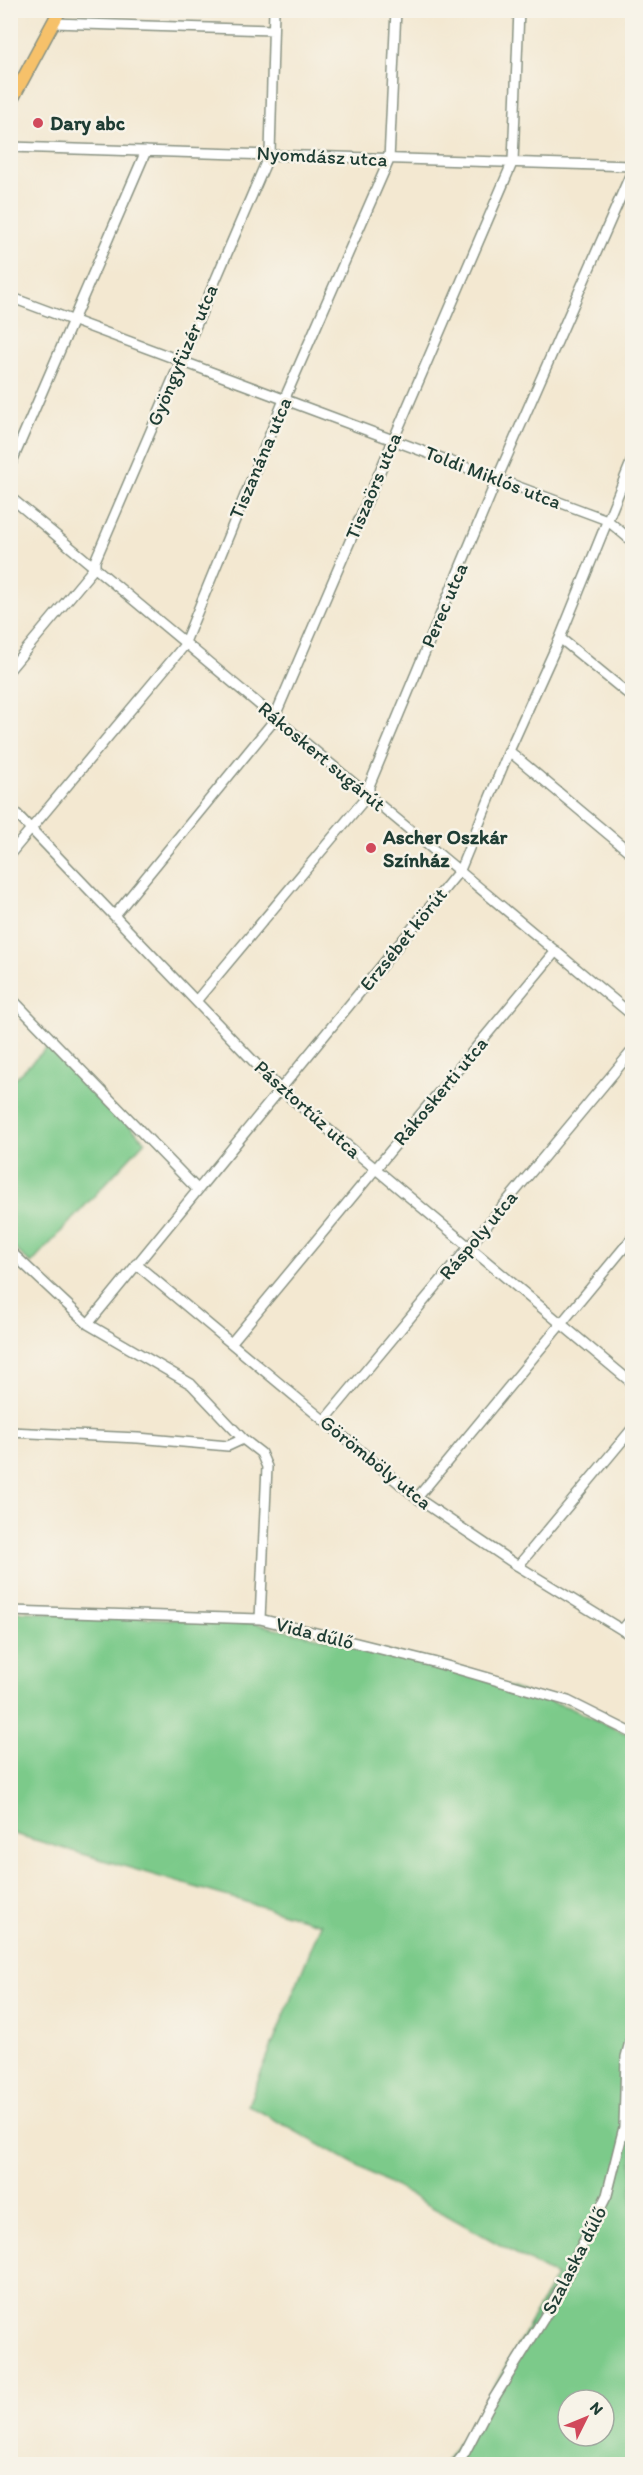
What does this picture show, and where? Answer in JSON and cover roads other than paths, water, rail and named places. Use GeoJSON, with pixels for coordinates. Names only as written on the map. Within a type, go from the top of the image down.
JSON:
{"type":"FeatureCollection","features":[{"type":"Feature","properties":{"kind":"main road"},"geometry":{"type":"LineString","coordinates":[[10,103],[60,10]]}},
{"type":"Feature","properties":{"kind":"street","name":"Gyöngyfüzér utca"},"geometry":{"type":"LineString","coordinates":[[10,669],[95,567],[95,561],[270,153],[274,10]]}},
{"type":"Feature","properties":{"kind":"street","name":"Tiszanána utca"},"geometry":{"type":"LineString","coordinates":[[10,854],[185,642],[284,400],[389,160],[396,10]]}},
{"type":"Feature","properties":{"kind":"street","name":"Tiszaörs utca"},"geometry":{"type":"LineString","coordinates":[[115,915],[268,728],[274,716],[513,161],[519,10]]}},
{"type":"Feature","properties":{"kind":"street"},"geometry":{"type":"LineString","coordinates":[[53,23],[273,30]]}},
{"type":"Feature","properties":{"kind":"street","name":"Nyomdász utca"},"geometry":{"type":"LineString","coordinates":[[10,147],[270,153],[389,160],[513,161],[633,166]]}},
{"type":"Feature","properties":{"kind":"street"},"geometry":{"type":"LineString","coordinates":[[10,466],[146,151]]}},
{"type":"Feature","properties":{"kind":"street","name":"Perec utca"},"geometry":{"type":"LineString","coordinates":[[196,1001],[369,794],[369,786],[497,479],[633,171]]}},
{"type":"Feature","properties":{"kind":"street","name":"Toldi Miklós utca"},"geometry":{"type":"LineString","coordinates":[[10,297],[607,520],[633,541]]}},
{"type":"Feature","properties":{"kind":"street","name":"Erzsébet körút"},"geometry":{"type":"LineString","coordinates":[[87,1324],[460,870],[560,638],[633,460]]}},
{"type":"Feature","properties":{"kind":"street","name":"Rákoskert sugárút"},"geometry":{"type":"LineString","coordinates":[[10,497],[633,1015]]}},
{"type":"Feature","properties":{"kind":"street"},"geometry":{"type":"LineString","coordinates":[[560,638],[633,697]]}},
{"type":"Feature","properties":{"kind":"street"},"geometry":{"type":"LineString","coordinates":[[509,752],[633,854]]}},
{"type":"Feature","properties":{"kind":"street","name":"Pásztortűz utca"},"geometry":{"type":"LineString","coordinates":[[10,807],[280,1089],[633,1383]]}},
{"type":"Feature","properties":{"kind":"street","name":"Rákoskerti utca"},"geometry":{"type":"LineString","coordinates":[[232,1342],[556,951]]}},
{"type":"Feature","properties":{"kind":"street"},"geometry":{"type":"LineString","coordinates":[[10,997],[197,1189]]}},
{"type":"Feature","properties":{"kind":"street","name":"Ráspoly utca"},"geometry":{"type":"LineString","coordinates":[[324,1421],[633,1051]]}},
{"type":"Feature","properties":{"kind":"street"},"geometry":{"type":"LineString","coordinates":[[417,1498],[633,1238]]}},
{"type":"Feature","properties":{"kind":"street","name":"Vida dűlő"},"geometry":{"type":"LineString","coordinates":[[10,1251],[87,1324],[190,1384],[243,1439],[261,1453],[267,1467],[260,1619],[434,1662],[568,1701],[633,1733]]}},
{"type":"Feature","properties":{"kind":"street","name":"Görömböly utca"},"geometry":{"type":"LineString","coordinates":[[136,1264],[417,1498],[518,1566],[633,1636]]}},
{"type":"Feature","properties":{"kind":"street"},"geometry":{"type":"LineString","coordinates":[[518,1566],[633,1429]]}},
{"type":"Feature","properties":{"kind":"street"},"geometry":{"type":"LineString","coordinates":[[10,1432],[138,1438],[228,1446],[243,1439]]}},
{"type":"Feature","properties":{"kind":"street"},"geometry":{"type":"LineString","coordinates":[[10,1611],[260,1619]]}},
{"type":"Feature","properties":{"kind":"street"},"geometry":{"type":"LineString","coordinates":[[622,1630],[633,1618]]}},
{"type":"Feature","properties":{"kind":"street","name":"Szalaska dűlő"},"geometry":{"type":"LineString","coordinates":[[456,2464],[552,2306],[607,2195],[624,2127],[626,2057],[633,2034]]}},
{"type":"Feature","properties":{"kind":"place","name":"Dary abc"},"geometry":{"type":"Point","coordinates":[38,123]}},
{"type":"Feature","properties":{"kind":"place","name":"Ascher Oszkár Színház"},"geometry":{"type":"Point","coordinates":[371,848]}}]}
